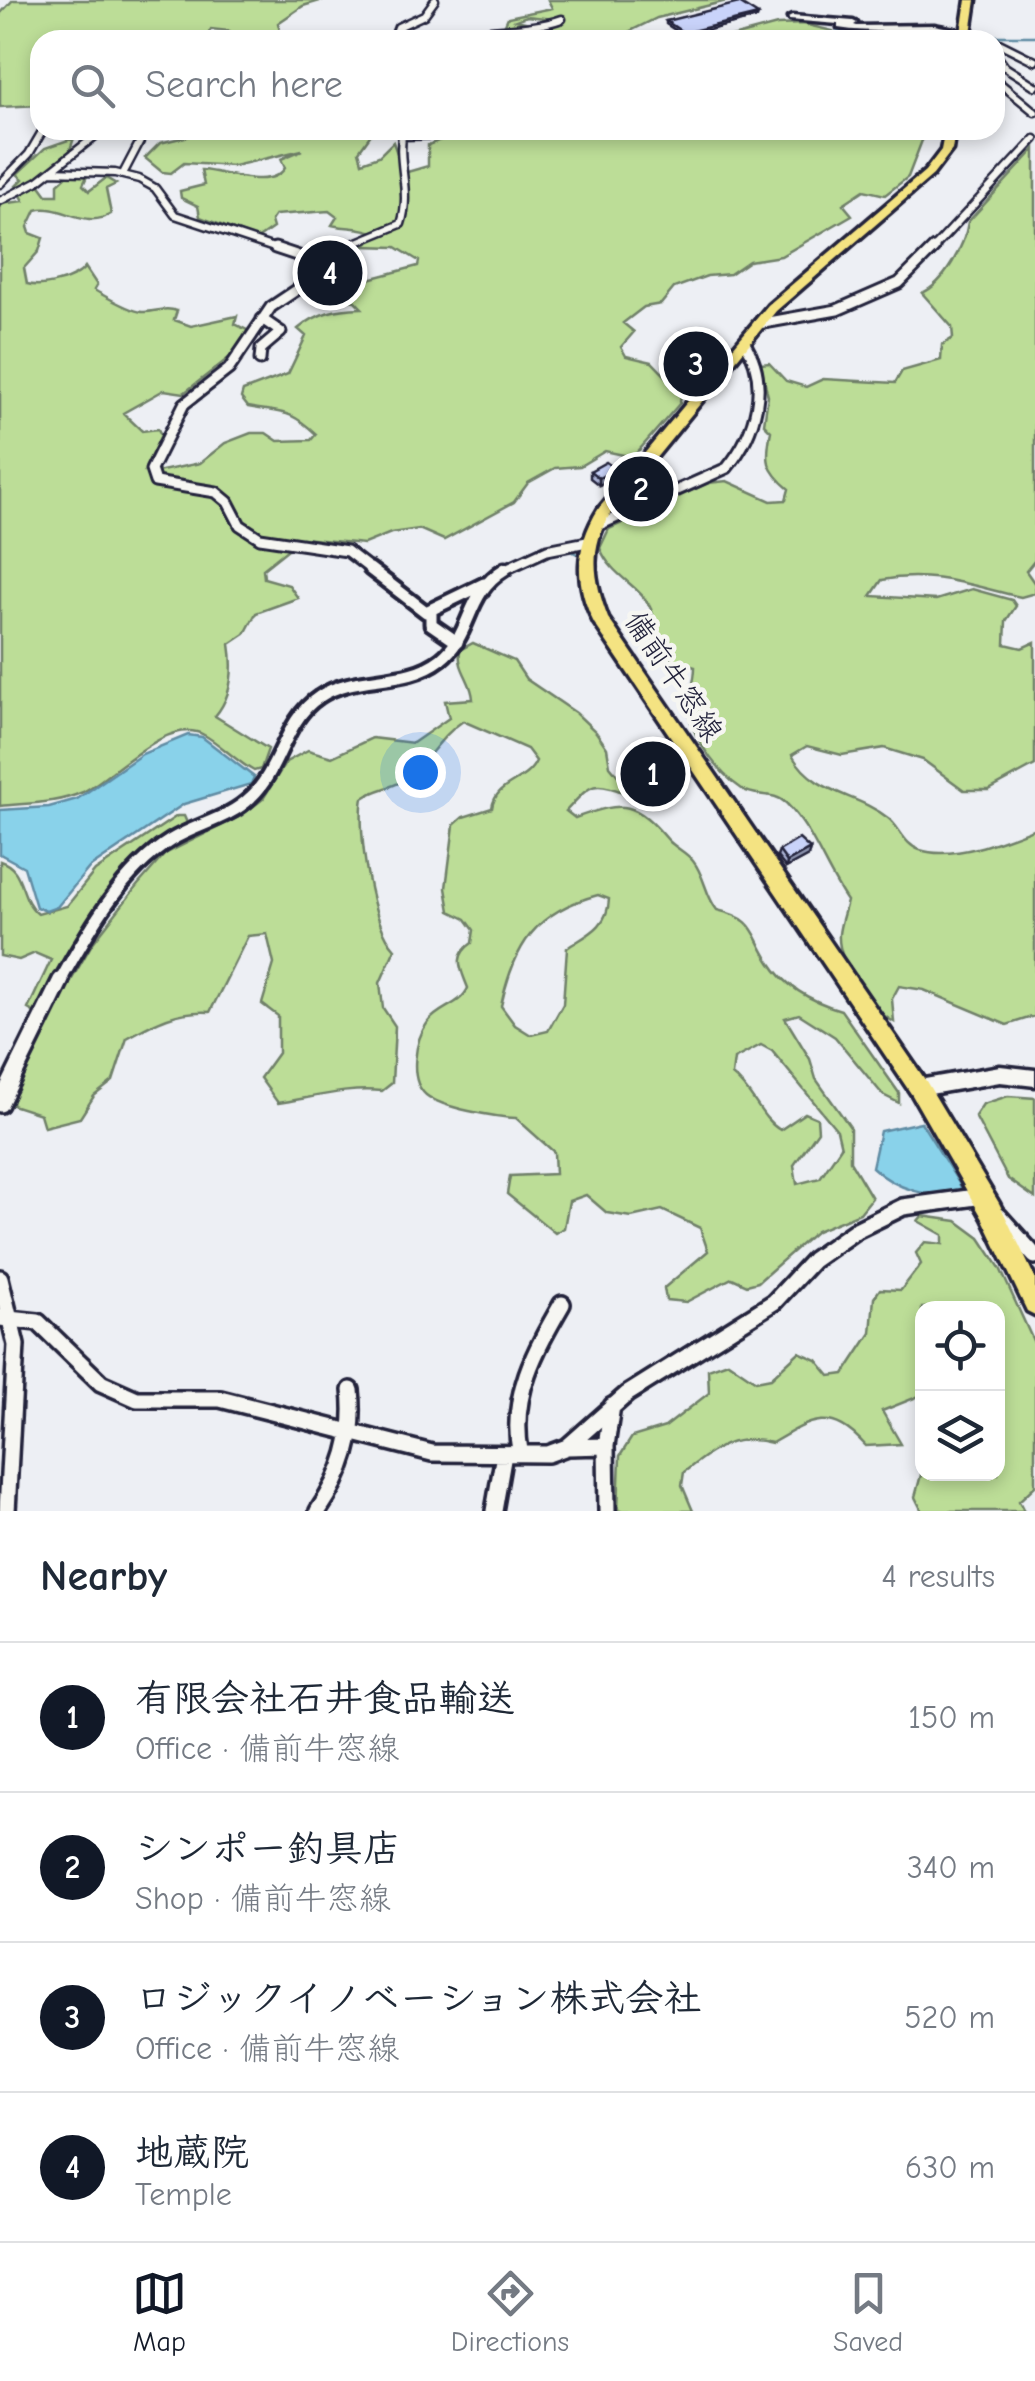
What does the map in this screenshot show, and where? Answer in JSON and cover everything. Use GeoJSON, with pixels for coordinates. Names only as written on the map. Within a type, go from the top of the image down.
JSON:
{"type":"FeatureCollection","features":[{"type":"Feature","properties":{"kind":"main road"},"geometry":{"type":"LineString","coordinates":[[968,30],[970,0]]}},
{"type":"Feature","properties":{"kind":"main road"},"geometry":{"type":"LineString","coordinates":[[589,535],[758,324],[795,286],[929,173],[946,150],[948,140]]}},
{"type":"Feature","properties":{"kind":"main road","name":"備前牛窓線"},"geometry":{"type":"LineString","coordinates":[[589,535],[586,585],[600,619],[919,1088],[987,1204],[1035,1303]]}},
{"type":"Feature","properties":{"kind":"street"},"geometry":{"type":"LineString","coordinates":[[397,30],[424,15],[436,0]]}},
{"type":"Feature","properties":{"kind":"street"},"geometry":{"type":"LineString","coordinates":[[792,18],[840,20],[862,29]]}},
{"type":"Feature","properties":{"kind":"street"},"geometry":{"type":"LineString","coordinates":[[472,30],[484,26],[544,26],[562,19]]}},
{"type":"Feature","properties":{"kind":"street"},"geometry":{"type":"LineString","coordinates":[[841,26],[862,29],[918,24],[939,30]]}},
{"type":"Feature","properties":{"kind":"street"},"geometry":{"type":"LineString","coordinates":[[1005,46],[1035,61]]}},
{"type":"Feature","properties":{"kind":"street"},"geometry":{"type":"LineString","coordinates":[[1005,67],[1035,86]]}},
{"type":"Feature","properties":{"kind":"street"},"geometry":{"type":"LineString","coordinates":[[1005,87],[1035,112]]}},
{"type":"Feature","properties":{"kind":"street"},"geometry":{"type":"LineString","coordinates":[[758,324],[847,307],[899,283],[1005,176],[1035,139]]}},
{"type":"Feature","properties":{"kind":"street"},"geometry":{"type":"LineString","coordinates":[[0,184],[37,140]]}},
{"type":"Feature","properties":{"kind":"street"},"geometry":{"type":"LineString","coordinates":[[0,201],[51,171],[90,140]]}},
{"type":"Feature","properties":{"kind":"street"},"geometry":{"type":"LineString","coordinates":[[124,172],[141,140]]}},
{"type":"Feature","properties":{"kind":"street"},"geometry":{"type":"LineString","coordinates":[[338,250],[402,224],[411,188],[399,149],[401,140]]}},
{"type":"Feature","properties":{"kind":"street"},"geometry":{"type":"LineString","coordinates":[[51,171],[124,172],[156,188],[165,208],[175,215],[320,263],[311,279],[278,300],[228,369],[178,411],[151,470],[155,482],[216,492],[228,502],[240,525],[260,538],[347,550],[431,613]]}},
{"type":"Feature","properties":{"kind":"street"},"geometry":{"type":"LineString","coordinates":[[260,360],[261,349],[281,332],[262,319]]}},
{"type":"Feature","properties":{"kind":"street"},"geometry":{"type":"LineString","coordinates":[[431,613],[556,546],[589,535],[727,468],[736,459],[759,400],[752,355],[744,342]]}},
{"type":"Feature","properties":{"kind":"street"},"geometry":{"type":"LineString","coordinates":[[0,1104],[38,1025],[98,924],[144,862],[175,837],[250,799],[279,759],[302,712],[316,698],[350,684],[412,676],[434,666],[456,642],[484,584]]}},
{"type":"Feature","properties":{"kind":"street"},"geometry":{"type":"LineString","coordinates":[[431,613],[431,624],[456,642]]}},
{"type":"Feature","properties":{"kind":"street"},"geometry":{"type":"LineString","coordinates":[[919,1088],[1000,1074],[1035,1078]]}},
{"type":"Feature","properties":{"kind":"street"},"geometry":{"type":"LineString","coordinates":[[568,1447],[612,1406],[774,1302],[813,1260],[856,1230],[903,1208],[987,1204],[1006,1219],[1035,1256]]}},
{"type":"Feature","properties":{"kind":"street"},"geometry":{"type":"LineString","coordinates":[[0,1278],[6,1317],[16,1345],[6,1511]]}},
{"type":"Feature","properties":{"kind":"street"},"geometry":{"type":"LineString","coordinates":[[494,1511],[512,1453],[524,1374],[562,1304]]}},
{"type":"Feature","properties":{"kind":"street"},"geometry":{"type":"LineString","coordinates":[[6,1317],[38,1322],[86,1370],[117,1392],[158,1401],[208,1397],[432,1454],[548,1454],[568,1447],[606,1446]]}},
{"type":"Feature","properties":{"kind":"street"},"geometry":{"type":"LineString","coordinates":[[318,1511],[340,1477],[354,1432],[351,1390]]}},
{"type":"Feature","properties":{"kind":"street"},"geometry":{"type":"LineString","coordinates":[[607,1511],[606,1446],[612,1406]]}},
{"type":"Feature","properties":{"kind":"green space"},"geometry":{"type":"Polygon","coordinates":[[[13,0],[323,0],[303,6],[278,23],[280,30],[30,30],[30,106],[0,107],[0,14],[13,0]]]}},
{"type":"Feature","properties":{"kind":"green space"},"geometry":{"type":"Polygon","coordinates":[[[548,0],[731,0],[657,18],[632,30],[523,30],[563,20],[527,16],[516,20],[538,25],[505,24],[508,17],[552,8],[548,0]]]}},
{"type":"Feature","properties":{"kind":"green space"},"geometry":{"type":"Polygon","coordinates":[[[803,24],[829,30],[758,30],[803,24]]]}},
{"type":"Feature","properties":{"kind":"green space"},"geometry":{"type":"Polygon","coordinates":[[[73,140],[69,153],[36,180],[47,195],[58,195],[58,184],[69,174],[88,174],[83,185],[89,191],[106,178],[116,184],[106,189],[111,214],[101,218],[36,210],[28,227],[30,233],[43,238],[39,251],[24,268],[27,284],[58,282],[85,267],[97,285],[94,290],[130,309],[177,311],[174,320],[191,326],[237,316],[235,324],[249,331],[230,357],[184,393],[164,390],[123,413],[142,431],[158,429],[161,435],[146,466],[157,472],[200,463],[225,443],[251,433],[266,433],[278,441],[311,440],[316,434],[291,416],[248,407],[241,398],[243,391],[288,374],[306,336],[298,329],[305,323],[328,312],[362,308],[355,301],[313,294],[311,289],[350,284],[418,266],[419,261],[396,247],[364,246],[378,234],[332,225],[337,217],[329,211],[275,215],[271,221],[273,228],[257,239],[200,217],[198,206],[181,198],[180,191],[204,185],[201,170],[269,178],[285,168],[281,159],[302,150],[234,166],[184,163],[171,173],[162,172],[145,158],[160,143],[367,140],[359,151],[362,162],[379,156],[393,142],[404,173],[428,166],[428,145],[440,140],[922,140],[908,177],[885,195],[864,190],[843,204],[852,215],[781,256],[749,261],[730,274],[707,276],[674,288],[661,304],[644,307],[623,323],[634,332],[621,347],[626,356],[652,362],[681,392],[680,403],[633,457],[605,451],[580,466],[555,468],[528,483],[514,502],[444,540],[419,529],[391,533],[364,544],[302,538],[263,569],[264,578],[289,585],[298,598],[256,613],[245,634],[230,644],[230,682],[215,716],[268,749],[261,769],[254,771],[204,735],[190,731],[174,733],[141,750],[83,792],[53,801],[0,806],[0,204],[24,201],[16,186],[23,179],[17,174],[45,148],[73,140]]]}},
{"type":"Feature","properties":{"kind":"green space"},"geometry":{"type":"Polygon","coordinates":[[[1035,149],[1035,560],[1026,571],[1035,584],[1035,593],[1021,597],[952,581],[900,577],[882,580],[871,596],[936,600],[972,589],[1012,600],[1016,606],[1006,621],[1005,644],[1022,648],[1035,642],[1035,765],[989,790],[964,790],[923,760],[884,748],[842,755],[807,746],[792,755],[801,768],[824,786],[888,818],[920,850],[963,851],[1035,828],[1035,1016],[1007,1025],[924,990],[899,986],[892,999],[894,1022],[875,1007],[843,958],[839,934],[847,901],[804,825],[781,799],[742,789],[706,752],[690,717],[695,667],[674,661],[654,641],[655,623],[645,598],[616,572],[600,548],[609,529],[708,483],[727,481],[771,501],[786,500],[789,489],[769,464],[771,431],[764,424],[768,396],[760,364],[769,363],[786,381],[806,387],[823,379],[895,383],[902,371],[941,360],[942,345],[953,338],[952,327],[922,293],[952,263],[968,222],[1035,149]]]}},
{"type":"Feature","properties":{"kind":"green space"},"geometry":{"type":"Polygon","coordinates":[[[473,643],[514,661],[526,679],[576,713],[596,732],[607,748],[610,766],[630,790],[625,793],[605,786],[592,787],[566,811],[575,818],[618,807],[638,811],[647,818],[688,855],[717,910],[746,923],[770,962],[792,987],[841,1010],[899,1093],[899,1103],[883,1095],[835,1037],[799,1014],[785,1018],[810,1059],[816,1079],[850,1127],[850,1161],[872,1198],[860,1213],[816,1231],[758,1282],[747,1285],[732,1278],[686,1302],[666,1300],[664,1288],[708,1251],[700,1228],[662,1210],[631,1217],[607,1213],[586,1195],[569,1201],[564,1228],[555,1233],[507,1194],[510,1176],[555,1174],[554,1152],[516,1118],[456,1108],[434,1100],[420,1088],[415,1059],[423,1029],[468,988],[460,958],[472,943],[474,930],[466,919],[450,911],[446,888],[454,825],[463,817],[492,808],[499,792],[536,761],[527,749],[463,721],[407,778],[363,798],[362,832],[368,876],[379,920],[395,949],[380,983],[383,1008],[395,1026],[392,1083],[382,1091],[343,1092],[278,1103],[260,1078],[278,1053],[278,1016],[262,1004],[274,964],[267,934],[248,936],[210,1012],[167,1018],[127,1038],[113,1081],[94,1096],[80,1118],[44,1127],[40,1114],[12,1105],[16,1077],[92,944],[165,854],[241,816],[263,799],[286,762],[308,750],[332,757],[372,738],[413,743],[449,718],[445,701],[473,699],[460,650],[473,643]],[[598,895],[543,921],[521,948],[501,1006],[515,1025],[531,1035],[548,1031],[563,1004],[567,948],[605,917],[609,899],[598,895]],[[761,1045],[734,1059],[732,1075],[780,1130],[805,1113],[817,1118],[818,1131],[794,1165],[797,1184],[820,1178],[841,1147],[837,1130],[772,1051],[761,1045]]]}},
{"type":"Feature","properties":{"kind":"green space"},"geometry":{"type":"Polygon","coordinates":[[[177,816],[184,816],[187,823],[138,858],[117,881],[82,933],[37,1014],[28,1009],[51,960],[35,953],[19,960],[0,956],[0,861],[14,870],[38,914],[67,906],[95,871],[177,816]]]}},
{"type":"Feature","properties":{"kind":"green space"},"geometry":{"type":"Polygon","coordinates":[[[1008,1096],[1035,1098],[1035,1198],[1008,1179],[975,1116],[983,1104],[1008,1096]]]}},
{"type":"Feature","properties":{"kind":"green space"},"geometry":{"type":"Polygon","coordinates":[[[922,1216],[957,1221],[980,1238],[1000,1268],[1035,1345],[1035,1486],[1019,1501],[1024,1511],[922,1511],[915,1497],[919,1481],[1005,1481],[1005,1301],[915,1301],[915,1398],[882,1411],[901,1444],[866,1446],[842,1426],[821,1421],[810,1423],[772,1443],[746,1440],[725,1445],[684,1472],[682,1485],[693,1511],[618,1511],[620,1456],[632,1437],[665,1427],[709,1393],[708,1369],[728,1362],[756,1381],[771,1378],[799,1352],[817,1360],[830,1376],[844,1374],[871,1333],[874,1298],[880,1289],[901,1290],[921,1264],[916,1253],[925,1242],[943,1244],[943,1235],[918,1221],[922,1216]]]}},
{"type":"Feature","properties":{"kind":"water"},"geometry":{"type":"Polygon","coordinates":[[[188,735],[202,737],[254,777],[251,784],[184,804],[89,868],[57,907],[46,911],[36,907],[24,867],[0,854],[0,810],[49,807],[77,799],[142,754],[188,735]]]}},
{"type":"Feature","properties":{"kind":"water"},"geometry":{"type":"Polygon","coordinates":[[[921,1122],[962,1190],[939,1194],[914,1191],[872,1167],[880,1131],[921,1122]]]}},
{"type":"Feature","properties":{"kind":"building"},"geometry":{"type":"Polygon","coordinates":[[[739,3],[758,15],[696,30],[680,30],[666,21],[739,3]]]}},
{"type":"Feature","properties":{"kind":"building"},"geometry":{"type":"Polygon","coordinates":[[[691,339],[706,340],[704,370],[688,369],[691,339]]]}},
{"type":"Feature","properties":{"kind":"building"},"geometry":{"type":"Polygon","coordinates":[[[606,462],[615,469],[599,478],[590,471],[606,462]]]}},
{"type":"Feature","properties":{"kind":"building"},"geometry":{"type":"Polygon","coordinates":[[[661,755],[671,771],[647,779],[637,763],[661,755]]]}},
{"type":"Feature","properties":{"kind":"building"},"geometry":{"type":"Polygon","coordinates":[[[799,839],[810,849],[787,862],[779,851],[799,839]]]}},
{"type":"Feature","properties":{"kind":"waterway"},"geometry":{"type":"LineString","coordinates":[[1005,36],[1035,36]]}},
{"type":"Feature","properties":{"kind":"waterway"},"geometry":{"type":"LineString","coordinates":[[567,549],[577,554]]}},
{"type":"Feature","properties":{"kind":"waterway"},"geometry":{"type":"LineString","coordinates":[[508,574],[523,566]]}},
{"type":"Feature","properties":{"kind":"waterway"},"geometry":{"type":"LineString","coordinates":[[392,683],[423,675]]}},
{"type":"Feature","properties":{"kind":"waterway"},"geometry":{"type":"LineString","coordinates":[[67,983],[99,928],[144,869]]}},
{"type":"Feature","properties":{"kind":"place","name":"地蔵院"},"geometry":{"type":"Point","coordinates":[330,273]}},
{"type":"Feature","properties":{"kind":"place","name":"ロジックイノベーション株式会社"},"geometry":{"type":"Point","coordinates":[696,364]}},
{"type":"Feature","properties":{"kind":"place","name":"シンポー釣具店"},"geometry":{"type":"Point","coordinates":[641,489]}},
{"type":"Feature","properties":{"kind":"place","name":"有限会社石井食品輸送"},"geometry":{"type":"Point","coordinates":[653,774]}}]}
